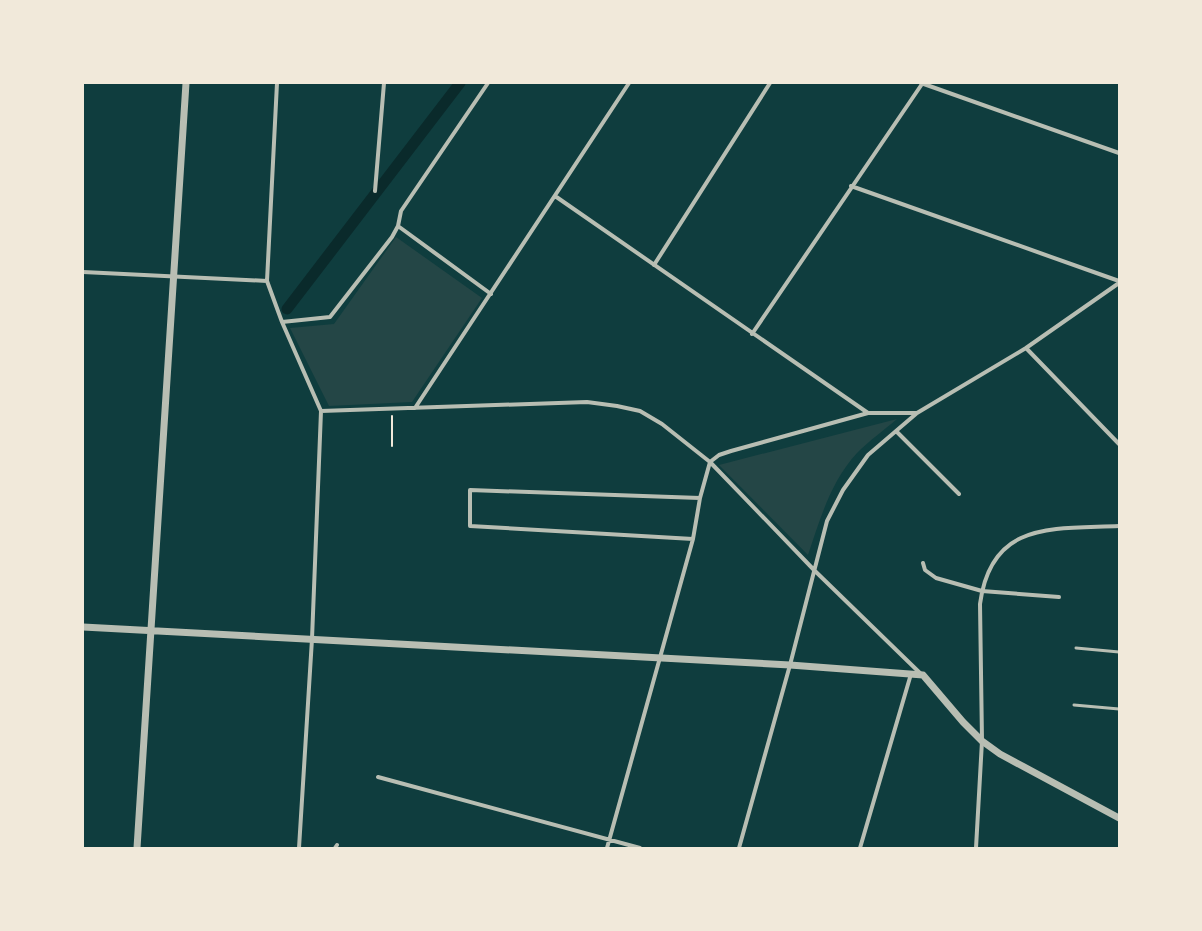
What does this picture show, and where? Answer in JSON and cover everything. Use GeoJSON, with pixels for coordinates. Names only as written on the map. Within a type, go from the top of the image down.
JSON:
{"type":"FeatureCollection","features":[{"type":"Feature","properties":{"kind":"street"},"geometry":{"type":"LineString","coordinates":[[137,848],[186,83]]}},
{"type":"Feature","properties":{"kind":"street"},"geometry":{"type":"LineString","coordinates":[[277,83],[267,281],[282,322],[321,411],[312,639],[299,848]]}},
{"type":"Feature","properties":{"kind":"street"},"geometry":{"type":"LineString","coordinates":[[375,191],[384,83]]}},
{"type":"Feature","properties":{"kind":"street"},"geometry":{"type":"LineString","coordinates":[[282,322],[330,317],[392,237],[398,226],[401,211],[488,83]]}},
{"type":"Feature","properties":{"kind":"street"},"geometry":{"type":"LineString","coordinates":[[416,408],[629,83]]}},
{"type":"Feature","properties":{"kind":"street"},"geometry":{"type":"LineString","coordinates":[[654,265],[770,83]]}},
{"type":"Feature","properties":{"kind":"street"},"geometry":{"type":"LineString","coordinates":[[752,334],[921,83],[1119,153]]}},
{"type":"Feature","properties":{"kind":"street"},"geometry":{"type":"LineString","coordinates":[[851,186],[1119,282]]}},
{"type":"Feature","properties":{"kind":"street"},"geometry":{"type":"LineString","coordinates":[[554,196],[868,413]]}},
{"type":"Feature","properties":{"kind":"street"},"geometry":{"type":"LineString","coordinates":[[398,226],[491,294]]}},
{"type":"Feature","properties":{"kind":"street"},"geometry":{"type":"LineString","coordinates":[[83,272],[267,281]]}},
{"type":"Feature","properties":{"kind":"street"},"geometry":{"type":"LineString","coordinates":[[738,848],[790,665],[827,521],[843,490],[868,455],[918,413],[1026,348],[1119,282]]}},
{"type":"Feature","properties":{"kind":"street"},"geometry":{"type":"LineString","coordinates":[[1026,348],[1119,444]]}},
{"type":"Feature","properties":{"kind":"street"},"geometry":{"type":"LineString","coordinates":[[321,411],[587,402],[640,411],[662,424],[710,462],[815,571],[923,675],[963,722],[982,740],[1000,754],[1119,818]]}},
{"type":"Feature","properties":{"kind":"street"},"geometry":{"type":"LineString","coordinates":[[607,848],[693,539],[700,498],[710,462],[719,455],[731,450],[868,413],[918,413]]}},
{"type":"Feature","properties":{"kind":"street"},"geometry":{"type":"LineString","coordinates":[[897,432],[959,494]]}},
{"type":"Feature","properties":{"kind":"street"},"geometry":{"type":"LineString","coordinates":[[693,539],[470,526],[470,490],[700,498]]}},
{"type":"Feature","properties":{"kind":"street"},"geometry":{"type":"LineString","coordinates":[[976,848],[982,740],[980,604],[982,591],[989,570],[1001,551],[1016,539],[1040,530],[1119,526]]}},
{"type":"Feature","properties":{"kind":"street"},"geometry":{"type":"LineString","coordinates":[[923,562],[925,570],[936,578],[982,591],[1059,597]]}},
{"type":"Feature","properties":{"kind":"street"},"geometry":{"type":"LineString","coordinates":[[83,627],[790,665],[923,675]]}},
{"type":"Feature","properties":{"kind":"street"},"geometry":{"type":"LineString","coordinates":[[860,848],[912,674]]}},
{"type":"Feature","properties":{"kind":"street"},"geometry":{"type":"LineString","coordinates":[[378,777],[640,848]]}},
{"type":"Feature","properties":{"kind":"lane"},"geometry":{"type":"LineString","coordinates":[[1076,648],[1119,652]]}},
{"type":"Feature","properties":{"kind":"lane"},"geometry":{"type":"LineString","coordinates":[[1074,705],[1119,709]]}},
{"type":"Feature","properties":{"kind":"path"},"geometry":{"type":"LineString","coordinates":[[392,408],[392,446]]}},
{"type":"Feature","properties":{"kind":"shaded area"},"geometry":{"type":"Polygon","coordinates":[[[396,237],[482,298],[412,402],[329,406],[290,328],[334,324],[396,237]]]}},
{"type":"Feature","properties":{"kind":"shaded area"},"geometry":{"type":"Polygon","coordinates":[[[897,419],[857,453],[840,476],[827,501],[808,555],[719,465],[897,419]]]}},
{"type":"Feature","properties":{"kind":"waterway"},"geometry":{"type":"LineString","coordinates":[[287,309],[460,83]]}}]}
